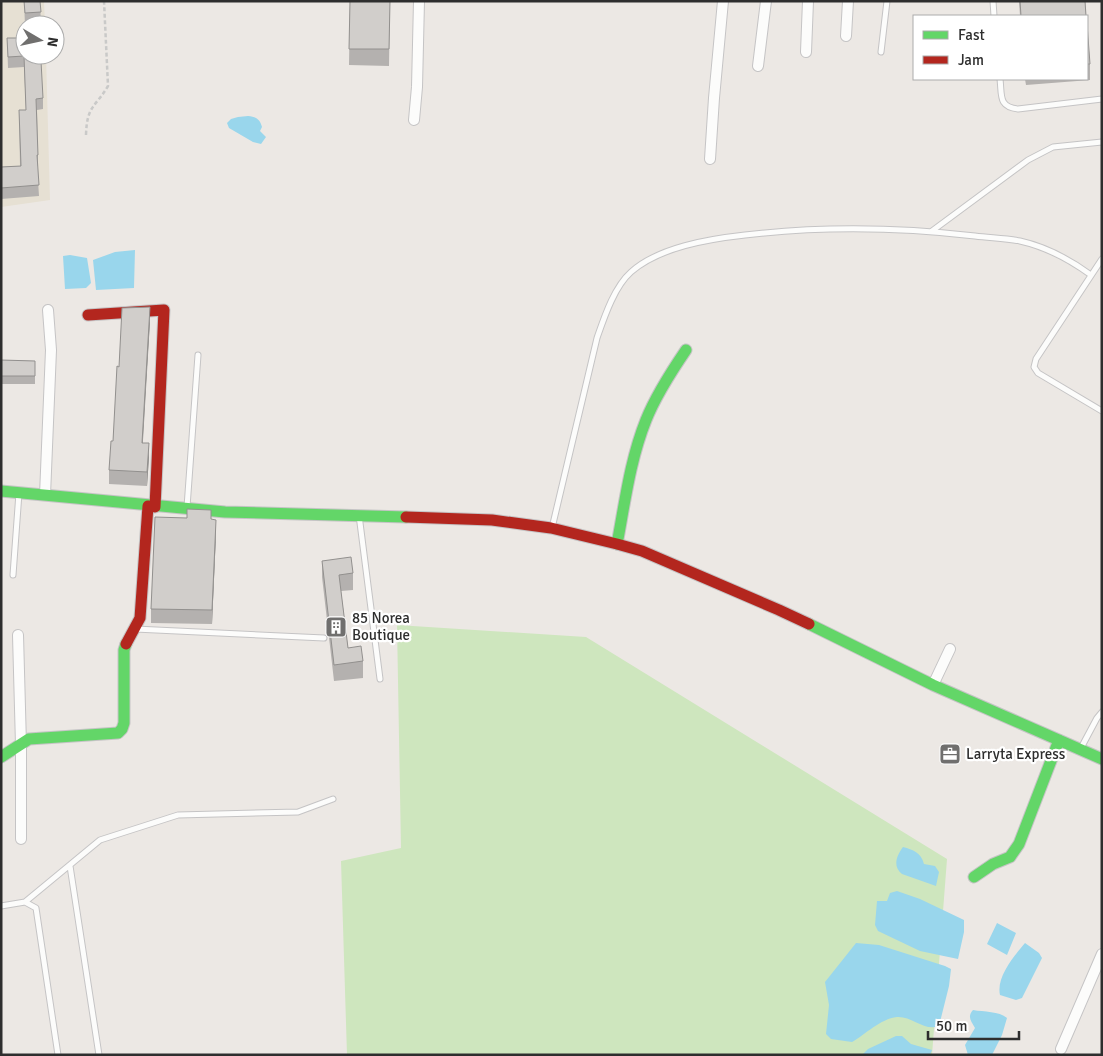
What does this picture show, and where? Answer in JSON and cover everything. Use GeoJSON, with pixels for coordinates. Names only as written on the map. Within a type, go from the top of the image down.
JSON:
{"type":"FeatureCollection","features":[{"type":"Feature","properties":{"kind":"street"},"geometry":{"type":"LineString","coordinates":[[414,120],[417,87],[419,1]]}},
{"type":"Feature","properties":{"kind":"street"},"geometry":{"type":"LineString","coordinates":[[710,159],[723,1]]}},
{"type":"Feature","properties":{"kind":"street"},"geometry":{"type":"LineString","coordinates":[[758,66],[766,1]]}},
{"type":"Feature","properties":{"kind":"street"},"geometry":{"type":"LineString","coordinates":[[806,52],[808,1]]}},
{"type":"Feature","properties":{"kind":"street"},"geometry":{"type":"LineString","coordinates":[[846,36],[848,1]]}},
{"type":"Feature","properties":{"kind":"street"},"geometry":{"type":"LineString","coordinates":[[45,495],[51,359],[48,310]]}},
{"type":"Feature","properties":{"kind":"street"},"geometry":{"type":"LineString","coordinates":[[1,757],[28,739],[118,733],[124,723],[124,650],[140,618],[151,506],[164,310],[88,315]]}},
{"type":"Feature","properties":{"kind":"street"},"geometry":{"type":"LineString","coordinates":[[616,544],[632,464],[646,420],[666,379],[686,350]]}},
{"type":"Feature","properties":{"kind":"street"},"geometry":{"type":"LineString","coordinates":[[1,491],[187,510],[492,520],[552,528],[642,551],[779,610],[933,685],[1102,759]]}},
{"type":"Feature","properties":{"kind":"street"},"geometry":{"type":"LineString","coordinates":[[18,635],[21,839]]}},
{"type":"Feature","properties":{"kind":"street"},"geometry":{"type":"LineString","coordinates":[[933,685],[950,649]]}},
{"type":"Feature","properties":{"kind":"street"},"geometry":{"type":"LineString","coordinates":[[974,877],[993,864],[1010,856],[1018,844],[1059,740]]}},
{"type":"Feature","properties":{"kind":"street"},"geometry":{"type":"LineString","coordinates":[[1061,1049],[1102,954]]}},
{"type":"Feature","properties":{"kind":"lane"},"geometry":{"type":"LineString","coordinates":[[882,52],[887,1]]}},
{"type":"Feature","properties":{"kind":"lane"},"geometry":{"type":"LineString","coordinates":[[993,1],[994,15]]}},
{"type":"Feature","properties":{"kind":"lane"},"geometry":{"type":"LineString","coordinates":[[1000,80],[1004,104],[1008,108],[1018,109],[1102,99]]}},
{"type":"Feature","properties":{"kind":"lane"},"geometry":{"type":"LineString","coordinates":[[932,231],[1028,160],[1053,147],[1102,142]]}},
{"type":"Feature","properties":{"kind":"lane"},"geometry":{"type":"LineString","coordinates":[[552,528],[597,338],[605,315],[617,290],[631,272],[659,255],[699,242],[774,231],[829,228],[932,231],[1020,241],[1069,259],[1091,275]]}},
{"type":"Feature","properties":{"kind":"lane"},"geometry":{"type":"LineString","coordinates":[[1102,259],[1036,359],[1034,367],[1038,373],[1102,411]]}},
{"type":"Feature","properties":{"kind":"lane"},"geometry":{"type":"LineString","coordinates":[[187,510],[198,355]]}},
{"type":"Feature","properties":{"kind":"lane"},"geometry":{"type":"LineString","coordinates":[[13,575],[19,492]]}},
{"type":"Feature","properties":{"kind":"lane"},"geometry":{"type":"LineString","coordinates":[[359,515],[380,679]]}},
{"type":"Feature","properties":{"kind":"lane"},"geometry":{"type":"LineString","coordinates":[[135,629],[324,638]]}},
{"type":"Feature","properties":{"kind":"lane"},"geometry":{"type":"LineString","coordinates":[[1080,750],[1102,712]]}},
{"type":"Feature","properties":{"kind":"lane"},"geometry":{"type":"LineString","coordinates":[[1,906],[25,902],[100,840],[178,815],[298,812],[333,799]]}},
{"type":"Feature","properties":{"kind":"lane"},"geometry":{"type":"LineString","coordinates":[[70,866],[99,1055]]}},
{"type":"Feature","properties":{"kind":"lane"},"geometry":{"type":"LineString","coordinates":[[25,902],[36,908],[58,1055]]}},
{"type":"Feature","properties":{"kind":"path"},"geometry":{"type":"LineString","coordinates":[[86,135],[88,113],[108,86],[104,1]]}},
{"type":"Feature","properties":{"kind":"shaded area"},"geometry":{"type":"Polygon","coordinates":[[[1,1],[44,1],[45,15],[15,15],[15,65],[46,65],[50,200],[1,207],[1,1]]]}},
{"type":"Feature","properties":{"kind":"green space"},"geometry":{"type":"Polygon","coordinates":[[[397,625],[586,637],[947,859],[932,1055],[347,1055],[341,861],[401,848],[397,625]]]}},
{"type":"Feature","properties":{"kind":"water"},"geometry":{"type":"Polygon","coordinates":[[[248,116],[257,119],[261,124],[260,131],[266,137],[261,144],[253,142],[229,128],[227,123],[231,119],[248,116]]]}},
{"type":"Feature","properties":{"kind":"water"},"geometry":{"type":"Polygon","coordinates":[[[135,250],[134,288],[96,290],[93,260],[115,252],[135,250]]]}},
{"type":"Feature","properties":{"kind":"water"},"geometry":{"type":"Polygon","coordinates":[[[70,255],[87,258],[91,283],[86,288],[65,289],[63,256],[70,255]]]}},
{"type":"Feature","properties":{"kind":"water"},"geometry":{"type":"Polygon","coordinates":[[[903,847],[919,854],[924,864],[935,866],[939,872],[936,886],[902,874],[899,871],[896,860],[903,847]]]}},
{"type":"Feature","properties":{"kind":"water"},"geometry":{"type":"Polygon","coordinates":[[[897,891],[920,899],[964,920],[964,932],[958,959],[920,951],[878,931],[875,925],[877,901],[887,901],[890,893],[897,891]]]}},
{"type":"Feature","properties":{"kind":"water"},"geometry":{"type":"Polygon","coordinates":[[[997,923],[1016,933],[1007,955],[987,944],[997,923]]]}},
{"type":"Feature","properties":{"kind":"water"},"geometry":{"type":"Polygon","coordinates":[[[856,943],[879,945],[951,969],[949,986],[939,1026],[924,1026],[903,1017],[897,1017],[879,1024],[852,1042],[831,1039],[826,1034],[829,1005],[825,982],[856,943]]]}},
{"type":"Feature","properties":{"kind":"water"},"geometry":{"type":"Polygon","coordinates":[[[1025,943],[1039,953],[1042,958],[1022,998],[1016,1000],[1000,995],[999,988],[1007,967],[1025,943]]]}},
{"type":"Feature","properties":{"kind":"water"},"geometry":{"type":"Polygon","coordinates":[[[973,1010],[996,1013],[1007,1018],[1002,1035],[992,1055],[968,1055],[965,1045],[975,1028],[970,1017],[973,1010]]]}},
{"type":"Feature","properties":{"kind":"water"},"geometry":{"type":"Polygon","coordinates":[[[896,1036],[902,1036],[911,1044],[932,1050],[930,1055],[862,1055],[868,1049],[896,1036]]]}},
{"type":"Feature","properties":{"kind":"building"},"geometry":{"type":"Polygon","coordinates":[[[24,1],[40,1],[41,12],[25,13],[24,1]]]}},
{"type":"Feature","properties":{"kind":"building"},"geometry":{"type":"Polygon","coordinates":[[[350,1],[390,1],[389,49],[349,49],[350,1]]]}},
{"type":"Feature","properties":{"kind":"building"},"geometry":{"type":"Polygon","coordinates":[[[1020,1],[1085,1],[1086,15],[1021,15],[1020,1]]]}},
{"type":"Feature","properties":{"kind":"building"},"geometry":{"type":"Polygon","coordinates":[[[1088,37],[1090,64],[1088,64],[1088,37]]]}},
{"type":"Feature","properties":{"kind":"building"},"geometry":{"type":"Polygon","coordinates":[[[7,38],[15,38],[15,57],[8,57],[7,38]]]}},
{"type":"Feature","properties":{"kind":"building"},"geometry":{"type":"Polygon","coordinates":[[[24,65],[41,65],[43,98],[36,99],[39,185],[1,188],[1,167],[21,166],[19,110],[26,110],[24,65]]]}},
{"type":"Feature","properties":{"kind":"building"},"geometry":{"type":"Polygon","coordinates":[[[150,307],[142,443],[149,443],[147,472],[109,470],[111,441],[113,441],[117,366],[119,367],[122,308],[150,307]]]}},
{"type":"Feature","properties":{"kind":"building"},"geometry":{"type":"Polygon","coordinates":[[[1,360],[35,361],[35,376],[1,376],[1,360]]]}},
{"type":"Feature","properties":{"kind":"building"},"geometry":{"type":"Polygon","coordinates":[[[187,509],[211,510],[211,519],[216,520],[212,610],[151,609],[155,517],[187,518],[187,509]]]}},
{"type":"Feature","properties":{"kind":"building","name":"85 Norea Boutique"},"geometry":{"type":"Polygon","coordinates":[[[351,557],[353,573],[339,575],[348,648],[361,646],[363,661],[334,665],[322,561],[351,557]]]}},
{"type":"Feature","properties":{"kind":"traffic: fast"},"geometry":{"type":"LineString","coordinates":[[617,544],[628,481],[640,435],[659,393],[686,350]]}},
{"type":"Feature","properties":{"kind":"traffic: fast"},"geometry":{"type":"LineString","coordinates":[[1,491],[225,512],[406,517]]}},
{"type":"Feature","properties":{"kind":"traffic: fast"},"geometry":{"type":"LineString","coordinates":[[809,624],[933,685],[1102,759]]}},
{"type":"Feature","properties":{"kind":"traffic: fast"},"geometry":{"type":"LineString","coordinates":[[1,757],[29,739],[118,733],[124,723],[124,650],[126,644]]}},
{"type":"Feature","properties":{"kind":"traffic: fast"},"geometry":{"type":"LineString","coordinates":[[974,877],[993,864],[1010,857],[1019,844],[1059,740]]}},
{"type":"Feature","properties":{"kind":"traffic: jam"},"geometry":{"type":"LineString","coordinates":[[88,315],[164,310],[155,507]]}},
{"type":"Feature","properties":{"kind":"traffic: jam"},"geometry":{"type":"LineString","coordinates":[[126,644],[140,618],[148,506]]}},
{"type":"Feature","properties":{"kind":"traffic: jam"},"geometry":{"type":"LineString","coordinates":[[406,517],[492,520],[551,528],[617,544],[642,551],[809,624]]}},
{"type":"Feature","properties":{"kind":"place","name":"85 Norea Boutique"},"geometry":{"type":"Point","coordinates":[336,627]}},
{"type":"Feature","properties":{"kind":"place","name":"Larryta Express"},"geometry":{"type":"Point","coordinates":[950,754]}}]}
